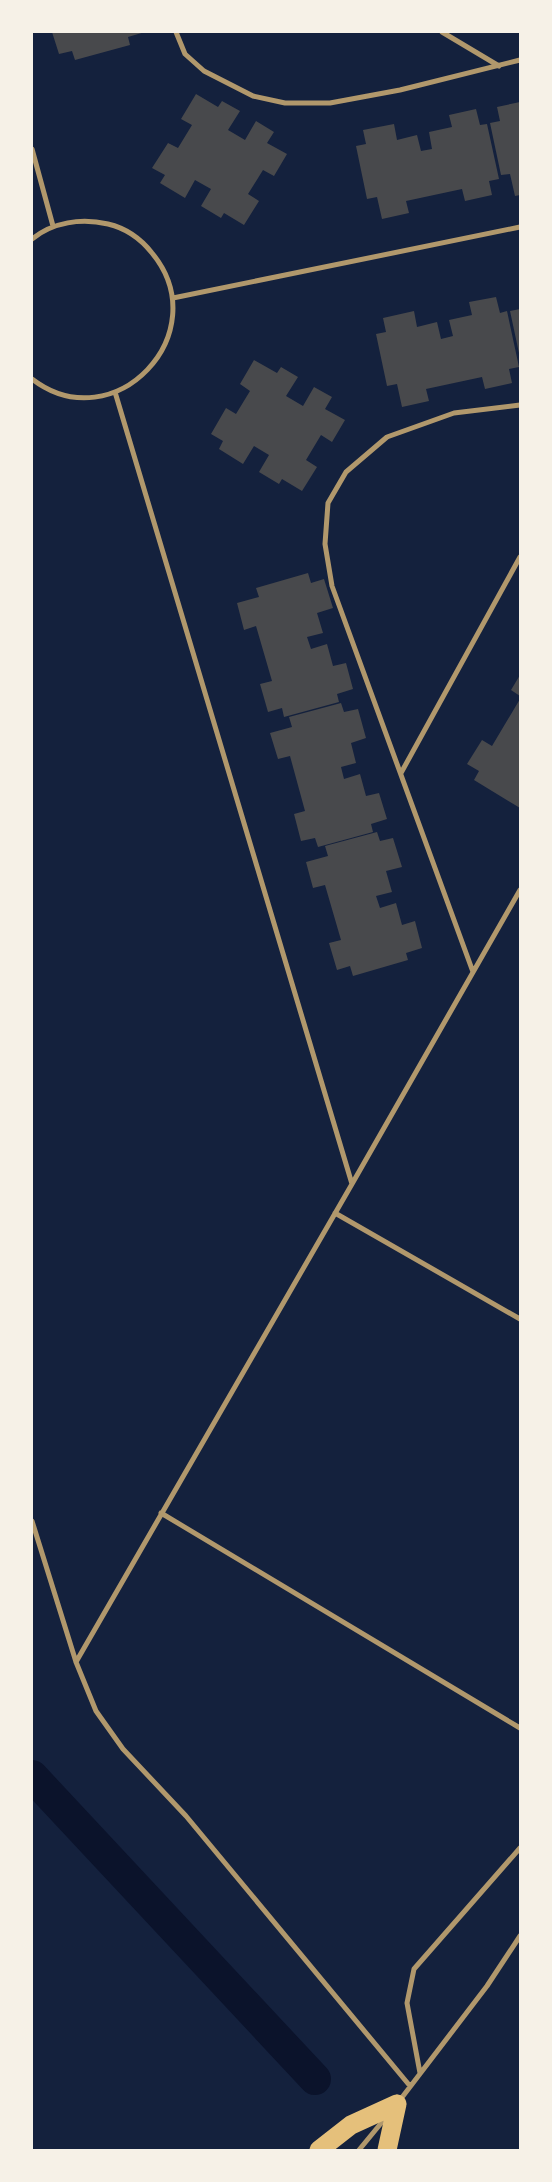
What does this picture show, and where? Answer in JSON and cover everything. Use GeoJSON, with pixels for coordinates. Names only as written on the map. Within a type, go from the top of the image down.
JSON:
{"type":"FeatureCollection","features":[{"type":"Feature","properties":{"kind":"highway"},"geometry":{"type":"LineString","coordinates":[[319,2151],[351,2125],[397,2104]]}},
{"type":"Feature","properties":{"kind":"highway"},"geometry":{"type":"LineString","coordinates":[[387,2151],[397,2104]]}},
{"type":"Feature","properties":{"kind":"lane"},"geometry":{"type":"LineString","coordinates":[[176,32],[185,54],[204,71],[253,96],[285,103],[330,103],[400,90],[520,60]]}},
{"type":"Feature","properties":{"kind":"lane"},"geometry":{"type":"LineString","coordinates":[[442,32],[499,66]]}},
{"type":"Feature","properties":{"kind":"lane"},"geometry":{"type":"LineString","coordinates":[[32,149],[53,226]]}},
{"type":"Feature","properties":{"kind":"lane"},"geometry":{"type":"LineString","coordinates":[[32,239],[53,226],[73,222],[93,221],[112,225],[130,233],[159,261],[173,298],[169,337],[160,355],[133,383],[96,397],[76,397],[57,393],[32,380]]}},
{"type":"Feature","properties":{"kind":"lane"},"geometry":{"type":"LineString","coordinates":[[173,298],[520,227]]}},
{"type":"Feature","properties":{"kind":"lane"},"geometry":{"type":"LineString","coordinates":[[115,392],[352,1184]]}},
{"type":"Feature","properties":{"kind":"lane"},"geometry":{"type":"LineString","coordinates":[[473,972],[332,586],[325,544],[328,503],[346,472],[387,437],[454,413],[520,405]]}},
{"type":"Feature","properties":{"kind":"lane"},"geometry":{"type":"LineString","coordinates":[[401,774],[520,557]]}},
{"type":"Feature","properties":{"kind":"lane"},"geometry":{"type":"LineString","coordinates":[[76,1662],[520,894]]}},
{"type":"Feature","properties":{"kind":"lane"},"geometry":{"type":"LineString","coordinates":[[335,1213],[520,1320]]}},
{"type":"Feature","properties":{"kind":"lane"},"geometry":{"type":"LineString","coordinates":[[161,1513],[520,1728]]}},
{"type":"Feature","properties":{"kind":"lane"},"geometry":{"type":"LineString","coordinates":[[32,1521],[76,1662],[96,1711],[123,1749],[186,1816],[410,2086]]}},
{"type":"Feature","properties":{"kind":"lane"},"geometry":{"type":"LineString","coordinates":[[420,2073],[407,2003],[414,1969],[520,1848]]}},
{"type":"Feature","properties":{"kind":"lane"},"geometry":{"type":"LineString","coordinates":[[359,2151],[487,1986],[520,1936]]}},
{"type":"Feature","properties":{"kind":"building"},"geometry":{"type":"Polygon","coordinates":[[[52,32],[145,32],[128,37],[130,45],[75,60],[72,51],[59,54],[52,32]]]}},
{"type":"Feature","properties":{"kind":"building"},"geometry":{"type":"Polygon","coordinates":[[[196,94],[218,107],[222,101],[240,111],[228,130],[245,140],[256,121],[274,132],[267,143],[287,154],[274,176],[263,170],[248,194],[259,201],[244,225],[224,213],[221,218],[201,206],[211,189],[195,180],[185,198],[160,183],[165,175],[152,168],[168,143],[178,148],[192,125],[181,119],[196,94]]]}},
{"type":"Feature","properties":{"kind":"building"},"geometry":{"type":"Polygon","coordinates":[[[520,102],[520,195],[515,196],[510,174],[501,175],[490,123],[500,121],[497,107],[520,102]]]}},
{"type":"Feature","properties":{"kind":"building"},"geometry":{"type":"Polygon","coordinates":[[[476,109],[480,125],[487,124],[499,179],[489,181],[492,195],[465,201],[462,189],[406,201],[409,213],[382,219],[377,197],[367,199],[356,146],[366,144],[363,130],[394,124],[397,140],[417,135],[421,151],[432,149],[429,132],[452,127],[449,115],[476,109]]]}},
{"type":"Feature","properties":{"kind":"building"},"geometry":{"type":"Polygon","coordinates":[[[496,297],[500,313],[507,311],[519,367],[509,369],[512,383],[485,389],[482,377],[426,389],[429,401],[402,407],[397,384],[387,386],[376,334],[386,332],[383,318],[414,311],[417,327],[437,322],[441,339],[453,336],[449,320],[472,315],[469,302],[496,297]]]}},
{"type":"Feature","properties":{"kind":"building"},"geometry":{"type":"Polygon","coordinates":[[[520,309],[520,353],[519,353],[510,311],[520,309]]]}},
{"type":"Feature","properties":{"kind":"building"},"geometry":{"type":"Polygon","coordinates":[[[254,360],[277,373],[281,367],[298,377],[286,396],[303,406],[314,387],[332,397],[325,409],[345,420],[332,442],[321,435],[306,460],[317,467],[302,491],[282,479],[279,484],[259,472],[269,455],[254,446],[243,464],[219,449],[223,441],[211,434],[226,408],[236,414],[250,391],[240,384],[254,360]]]}},
{"type":"Feature","properties":{"kind":"building"},"geometry":{"type":"Polygon","coordinates":[[[308,573],[311,583],[324,579],[333,608],[317,613],[323,633],[307,637],[311,649],[327,644],[333,666],[346,663],[353,689],[337,694],[339,702],[284,717],[282,708],[268,712],[260,684],[272,681],[256,626],[244,630],[237,603],[259,597],[256,588],[308,573]]]}},
{"type":"Feature","properties":{"kind":"building"},"geometry":{"type":"Polygon","coordinates":[[[520,675],[520,696],[511,690],[520,675]]]}},
{"type":"Feature","properties":{"kind":"building"},"geometry":{"type":"Polygon","coordinates":[[[520,699],[520,808],[474,780],[479,771],[467,764],[482,740],[492,746],[520,699]]]}},
{"type":"Feature","properties":{"kind":"building"},"geometry":{"type":"Polygon","coordinates":[[[341,703],[344,712],[358,709],[366,738],[351,743],[356,763],[341,767],[344,779],[360,774],[366,796],[379,793],[387,819],[371,824],[373,832],[318,847],[315,838],[301,841],[294,814],[305,811],[290,756],[278,759],[270,733],[292,727],[289,717],[341,703]]]}},
{"type":"Feature","properties":{"kind":"building"},"geometry":{"type":"Polygon","coordinates":[[[377,832],[380,841],[393,838],[402,867],[386,871],[392,892],[376,896],[380,908],[396,903],[402,925],[415,921],[422,948],[406,953],[408,960],[353,976],[350,966],[337,970],[329,943],[341,940],[325,885],[313,888],[306,862],[328,856],[325,846],[377,832]]]}},
{"type":"Feature","properties":{"kind":"waterway"},"geometry":{"type":"LineString","coordinates":[[32,1776],[315,2079]]}}]}
